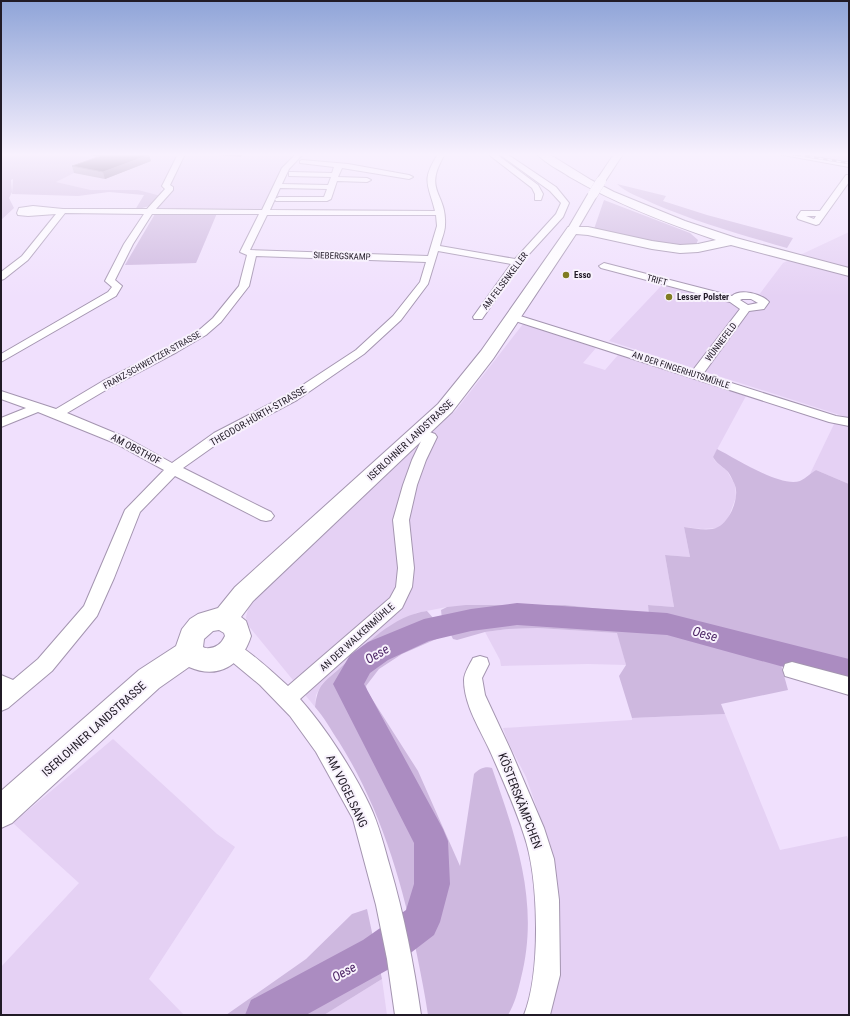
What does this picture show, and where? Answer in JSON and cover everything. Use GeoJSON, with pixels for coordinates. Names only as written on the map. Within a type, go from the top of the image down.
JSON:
{"type":"FeatureCollection","features":[{"type":"Feature","properties":{"kind":"main road"},"geometry":{"type":"LineString","coordinates":[[625,201],[731,241],[849,272]]}},
{"type":"Feature","properties":{"kind":"main road"},"geometry":{"type":"LineString","coordinates":[[693,228],[701,234],[706,247]]}},
{"type":"Feature","properties":{"kind":"main road"},"geometry":{"type":"LineString","coordinates":[[567,237],[588,231],[652,245],[680,249],[706,247],[720,242],[731,241]]}},
{"type":"Feature","properties":{"kind":"main road"},"geometry":{"type":"LineString","coordinates":[[567,237],[585,239],[603,238],[662,251],[696,253],[722,249],[728,246],[731,241]]}},
{"type":"Feature","properties":{"kind":"main road","name":"ISERLOHNER LANDSTRASSE"},"geometry":{"type":"LineString","coordinates":[[224,620],[244,594],[445,408],[459,393],[487,355],[567,237]]}},
{"type":"Feature","properties":{"kind":"main road"},"geometry":{"type":"LineString","coordinates":[[211,620],[224,620],[232,623],[238,634],[237,640],[231,650],[222,657],[205,661],[198,658],[190,651],[189,642],[191,634],[197,628],[211,620]]}},
{"type":"Feature","properties":{"kind":"main road","name":"ISERLOHNER LANDSTRASSE"},"geometry":{"type":"LineString","coordinates":[[1,812],[150,679],[190,651]]}},
{"type":"Feature","properties":{"kind":"street"},"geometry":{"type":"LineString","coordinates":[[1,359],[112,294],[117,286],[110,281],[123,254],[156,201]]}},
{"type":"Feature","properties":{"kind":"street"},"geometry":{"type":"LineString","coordinates":[[264,212],[269,201]]}},
{"type":"Feature","properties":{"kind":"street"},"geometry":{"type":"LineString","coordinates":[[1,277],[24,258],[63,211],[440,213],[436,201]]}},
{"type":"Feature","properties":{"kind":"street","name":"AM FELSENKELLER"},"geometry":{"type":"LineString","coordinates":[[478,317],[517,262],[560,215],[565,203],[564,201]]}},
{"type":"Feature","properties":{"kind":"street","name":"ISERLOHNER LANDSTRASSE"},"geometry":{"type":"LineString","coordinates":[[567,237],[589,201]]}},
{"type":"Feature","properties":{"kind":"street"},"geometry":{"type":"LineString","coordinates":[[821,214],[831,201]]}},
{"type":"Feature","properties":{"kind":"street","name":"FRANZ-SCHWEITZER-STRASSE"},"geometry":{"type":"LineString","coordinates":[[58,414],[107,384],[173,350],[202,333],[217,320],[244,286],[252,253],[245,252],[264,212]]}},
{"type":"Feature","properties":{"kind":"street","name":"THEODOR-HÜRTH-STRASSE"},"geometry":{"type":"LineString","coordinates":[[1,702],[8,687],[45,665],[91,610],[106,578],[133,510],[173,469],[219,436],[293,397],[360,352],[398,318],[425,282],[441,226],[440,213]]}},
{"type":"Feature","properties":{"kind":"street","name":"SIEBERGSKAMP"},"geometry":{"type":"LineString","coordinates":[[252,253],[433,254],[517,262]]}},
{"type":"Feature","properties":{"kind":"street","name":"TRIFT"},"geometry":{"type":"LineString","coordinates":[[604,266],[734,300]]}},
{"type":"Feature","properties":{"kind":"street"},"geometry":{"type":"LineString","coordinates":[[749,295],[758,297],[764,302],[760,307],[746,308],[734,300],[738,296],[749,295]]}},
{"type":"Feature","properties":{"kind":"street","name":"WÜNNEFELD"},"geometry":{"type":"LineString","coordinates":[[696,375],[746,308]]}},
{"type":"Feature","properties":{"kind":"street","name":"AN DER FINGERHUTSMÜHLE"},"geometry":{"type":"LineString","coordinates":[[513,317],[834,419],[849,422]]}},
{"type":"Feature","properties":{"kind":"street","name":"AM OBSTHOF"},"geometry":{"type":"LineString","coordinates":[[1,395],[36,408],[58,414],[122,441],[173,469],[266,516]]}},
{"type":"Feature","properties":{"kind":"street"},"geometry":{"type":"LineString","coordinates":[[1,423],[36,408]]}},
{"type":"Feature","properties":{"kind":"street","name":"AN DER WALKENMÜHLE"},"geometry":{"type":"LineString","coordinates":[[287,699],[396,603],[404,587],[406,568],[401,520],[410,485],[419,460],[430,437],[419,432]]}},
{"type":"Feature","properties":{"kind":"street","name":"AM VOGELSANG"},"geometry":{"type":"LineString","coordinates":[[231,650],[255,667],[296,707],[328,752],[362,814],[375,853],[391,911],[402,969],[408,1015]]}},
{"type":"Feature","properties":{"kind":"street","name":"KÖSTERSKÄMPCHEN"},"geometry":{"type":"LineString","coordinates":[[480,664],[474,678],[475,696],[504,758],[536,836],[542,859],[548,900],[547,975],[537,1015]]}},
{"type":"Feature","properties":{"kind":"street"},"geometry":{"type":"LineString","coordinates":[[792,670],[849,686]]}},
{"type":"Feature","properties":{"kind":"shaded area"},"geometry":{"type":"Polygon","coordinates":[[[1,201],[11,201],[14,208],[1,220],[1,201]]]}},
{"type":"Feature","properties":{"kind":"shaded area"},"geometry":{"type":"Polygon","coordinates":[[[140,201],[156,201],[153,205],[135,210],[140,201]]]}},
{"type":"Feature","properties":{"kind":"shaded area"},"geometry":{"type":"Polygon","coordinates":[[[161,201],[269,201],[264,212],[217,213],[196,263],[125,265],[155,214],[155,209],[161,201]]]}},
{"type":"Feature","properties":{"kind":"shaded area"},"geometry":{"type":"Polygon","coordinates":[[[604,201],[608,201],[690,233],[698,240],[696,245],[670,245],[594,229],[604,201]]]}},
{"type":"Feature","properties":{"kind":"shaded area"},"geometry":{"type":"Polygon","coordinates":[[[648,201],[664,201],[707,215],[793,238],[787,248],[702,222],[648,201]]]}},
{"type":"Feature","properties":{"kind":"shaded area"},"geometry":{"type":"Polygon","coordinates":[[[217,213],[196,263],[125,265],[155,214],[217,213]]]}},
{"type":"Feature","properties":{"kind":"shaded area"},"geometry":{"type":"Polygon","coordinates":[[[849,232],[849,418],[609,341],[662,285],[749,308],[783,263],[849,232]]]}},
{"type":"Feature","properties":{"kind":"shaded area"},"geometry":{"type":"Polygon","coordinates":[[[523,324],[596,348],[583,363],[605,370],[618,355],[746,396],[713,457],[715,461],[727,471],[735,485],[736,497],[728,519],[718,528],[702,529],[684,527],[690,557],[665,555],[674,607],[648,605],[650,614],[565,605],[447,607],[416,613],[390,627],[366,644],[322,684],[316,695],[315,707],[247,624],[246,617],[248,609],[252,602],[405,456],[456,410],[523,324]]]}},
{"type":"Feature","properties":{"kind":"shaded area"},"geometry":{"type":"Polygon","coordinates":[[[835,422],[849,425],[849,484],[816,470],[810,474],[835,422]]]}},
{"type":"Feature","properties":{"kind":"shaded area"},"geometry":{"type":"Polygon","coordinates":[[[717,449],[758,471],[782,480],[792,482],[800,481],[816,470],[849,484],[849,666],[713,628],[655,618],[578,610],[510,608],[484,610],[442,619],[441,610],[447,607],[466,605],[565,605],[649,614],[648,605],[674,607],[665,555],[690,557],[684,527],[706,529],[718,527],[727,519],[735,501],[736,488],[731,476],[717,463],[713,457],[717,449]]]}},
{"type":"Feature","properties":{"kind":"shaded area"},"geometry":{"type":"Polygon","coordinates":[[[427,611],[434,619],[441,637],[402,654],[379,669],[366,686],[367,691],[418,771],[460,866],[474,774],[482,768],[492,768],[517,845],[527,897],[528,924],[526,951],[521,978],[513,1006],[508,1015],[428,1015],[411,927],[397,872],[388,845],[378,818],[354,767],[315,707],[316,699],[323,683],[370,641],[403,618],[427,611]]]}},
{"type":"Feature","properties":{"kind":"shaded area"},"geometry":{"type":"Polygon","coordinates":[[[533,622],[627,627],[658,631],[689,637],[780,661],[788,690],[721,704],[725,714],[632,718],[619,676],[626,665],[617,633],[538,628],[508,629],[485,632],[457,640],[453,639],[450,633],[484,624],[533,622]]]}},
{"type":"Feature","properties":{"kind":"shaded area"},"geometry":{"type":"Polygon","coordinates":[[[538,628],[618,633],[626,665],[588,664],[501,666],[500,660],[485,632],[508,629],[538,628]]]}},
{"type":"Feature","properties":{"kind":"shaded area"},"geometry":{"type":"Polygon","coordinates":[[[725,714],[780,850],[847,836],[849,842],[849,1015],[548,1015],[546,834],[526,777],[508,742],[503,728],[632,720],[632,718],[725,714]]]}},
{"type":"Feature","properties":{"kind":"shaded area"},"geometry":{"type":"Polygon","coordinates":[[[113,739],[217,834],[235,847],[149,979],[184,1015],[1,1015],[1,967],[79,883],[13,823],[113,739]]]}},
{"type":"Feature","properties":{"kind":"shaded area"},"geometry":{"type":"Polygon","coordinates":[[[367,909],[382,979],[324,1015],[226,1015],[306,959],[352,914],[367,909]]]}},
{"type":"Feature","properties":{"kind":"shaded area"},"geometry":{"type":"Polygon","coordinates":[[[382,979],[387,1015],[324,1015],[382,979]]]}},
{"type":"Feature","properties":{"kind":"waterway","name":"Oese"},"geometry":{"type":"LineString","coordinates":[[266,1015],[377,954],[421,922],[432,884],[431,841],[348,684],[360,664],[378,651],[424,631],[471,620],[517,614],[667,624],[849,672]]}},
{"type":"Feature","properties":{"kind":"place","name":"Esso"},"geometry":{"type":"Point","coordinates":[566,275]}},
{"type":"Feature","properties":{"kind":"place","name":"Lesser Polster"},"geometry":{"type":"Point","coordinates":[669,297]}}]}
